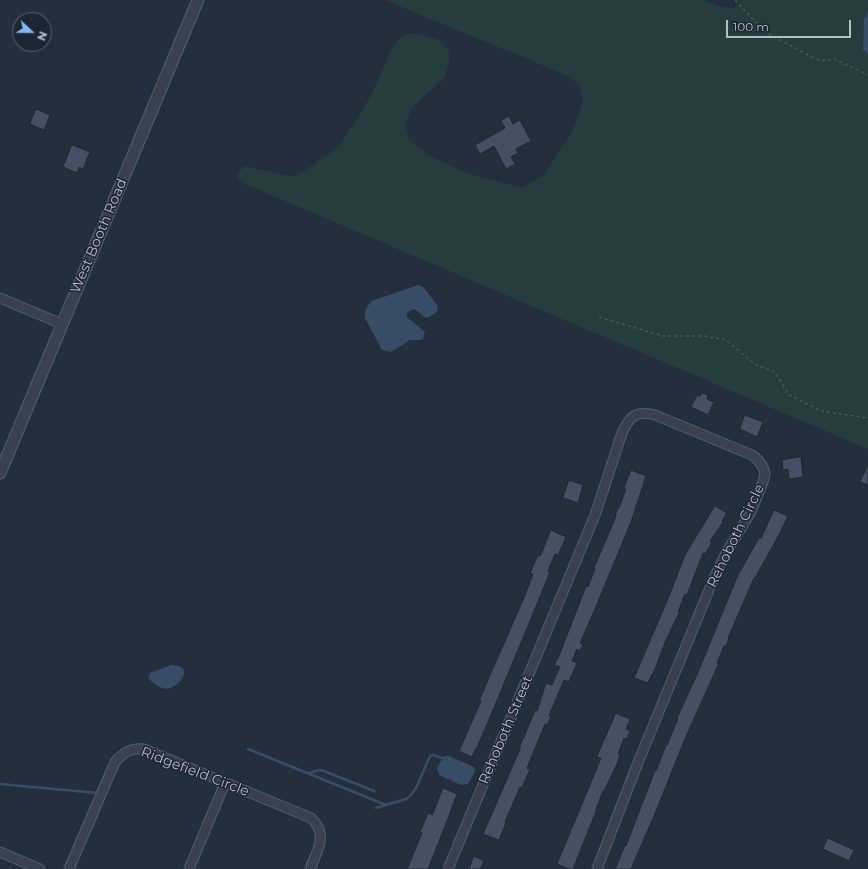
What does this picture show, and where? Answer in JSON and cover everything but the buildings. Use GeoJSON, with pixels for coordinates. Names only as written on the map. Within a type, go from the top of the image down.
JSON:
{"type":"FeatureCollection","features":[{"type":"Feature","properties":{"kind":"street","name":"West Booth Road"},"geometry":{"type":"LineString","coordinates":[[0,473],[198,0]]}},
{"type":"Feature","properties":{"kind":"street"},"geometry":{"type":"LineString","coordinates":[[0,298],[62,324]]}},
{"type":"Feature","properties":{"kind":"street","name":"Rehoboth Circle"},"geometry":{"type":"LineString","coordinates":[[564,591],[597,510],[622,433],[627,423],[635,414],[645,412],[655,415],[752,455],[763,467],[765,474],[751,512],[726,553],[714,578],[637,765],[597,869]]}},
{"type":"Feature","properties":{"kind":"street","name":"Rehoboth Street"},"geometry":{"type":"LineString","coordinates":[[448,869],[564,591]]}},
{"type":"Feature","properties":{"kind":"street","name":"Ridgefield Circle"},"geometry":{"type":"LineString","coordinates":[[70,869],[115,762],[128,750],[136,749],[144,749],[311,818],[321,830],[321,839],[310,869]]}},
{"type":"Feature","properties":{"kind":"street"},"geometry":{"type":"LineString","coordinates":[[189,869],[225,783]]}},
{"type":"Feature","properties":{"kind":"street"},"geometry":{"type":"LineString","coordinates":[[0,852],[40,869]]}},
{"type":"Feature","properties":{"kind":"path"},"geometry":{"type":"LineString","coordinates":[[735,0],[765,32],[820,61],[834,59],[868,75]]}},
{"type":"Feature","properties":{"kind":"path"},"geometry":{"type":"LineString","coordinates":[[598,317],[663,336],[704,336],[726,340],[756,366],[775,372],[789,395],[821,411],[868,418]]}},
{"type":"Feature","properties":{"kind":"green space"},"geometry":{"type":"Polygon","coordinates":[[[385,0],[704,0],[719,6],[734,8],[742,0],[868,0],[868,449],[238,181],[238,173],[244,166],[295,177],[339,147],[372,94],[393,46],[404,34],[419,34],[439,40],[449,51],[449,63],[445,77],[411,109],[405,126],[409,140],[430,156],[466,173],[522,188],[545,174],[573,130],[583,103],[580,85],[566,75],[385,0]]]}},
{"type":"Feature","properties":{"kind":"water"},"geometry":{"type":"Polygon","coordinates":[[[868,12],[868,54],[863,50],[864,19],[868,12]]]}},
{"type":"Feature","properties":{"kind":"water"},"geometry":{"type":"Polygon","coordinates":[[[418,285],[423,287],[438,306],[437,312],[427,318],[413,309],[407,313],[407,317],[425,332],[423,339],[410,340],[391,352],[382,350],[365,318],[365,311],[367,307],[372,301],[418,285]]]}},
{"type":"Feature","properties":{"kind":"water"},"geometry":{"type":"Polygon","coordinates":[[[171,665],[176,665],[184,671],[181,680],[174,686],[166,689],[162,688],[148,678],[150,673],[171,665]]]}},
{"type":"Feature","properties":{"kind":"water"},"geometry":{"type":"Polygon","coordinates":[[[444,756],[449,756],[474,767],[475,771],[468,784],[461,785],[439,775],[437,768],[444,756]]]}},
{"type":"Feature","properties":{"kind":"waterway"},"geometry":{"type":"LineString","coordinates":[[248,749],[386,805]]}},
{"type":"Feature","properties":{"kind":"waterway"},"geometry":{"type":"LineString","coordinates":[[376,808],[406,799],[416,788],[430,756],[433,755],[442,758]]}},
{"type":"Feature","properties":{"kind":"waterway"},"geometry":{"type":"LineString","coordinates":[[309,773],[319,770],[324,771],[374,791]]}},
{"type":"Feature","properties":{"kind":"waterway"},"geometry":{"type":"LineString","coordinates":[[0,784],[97,793]]}}]}
